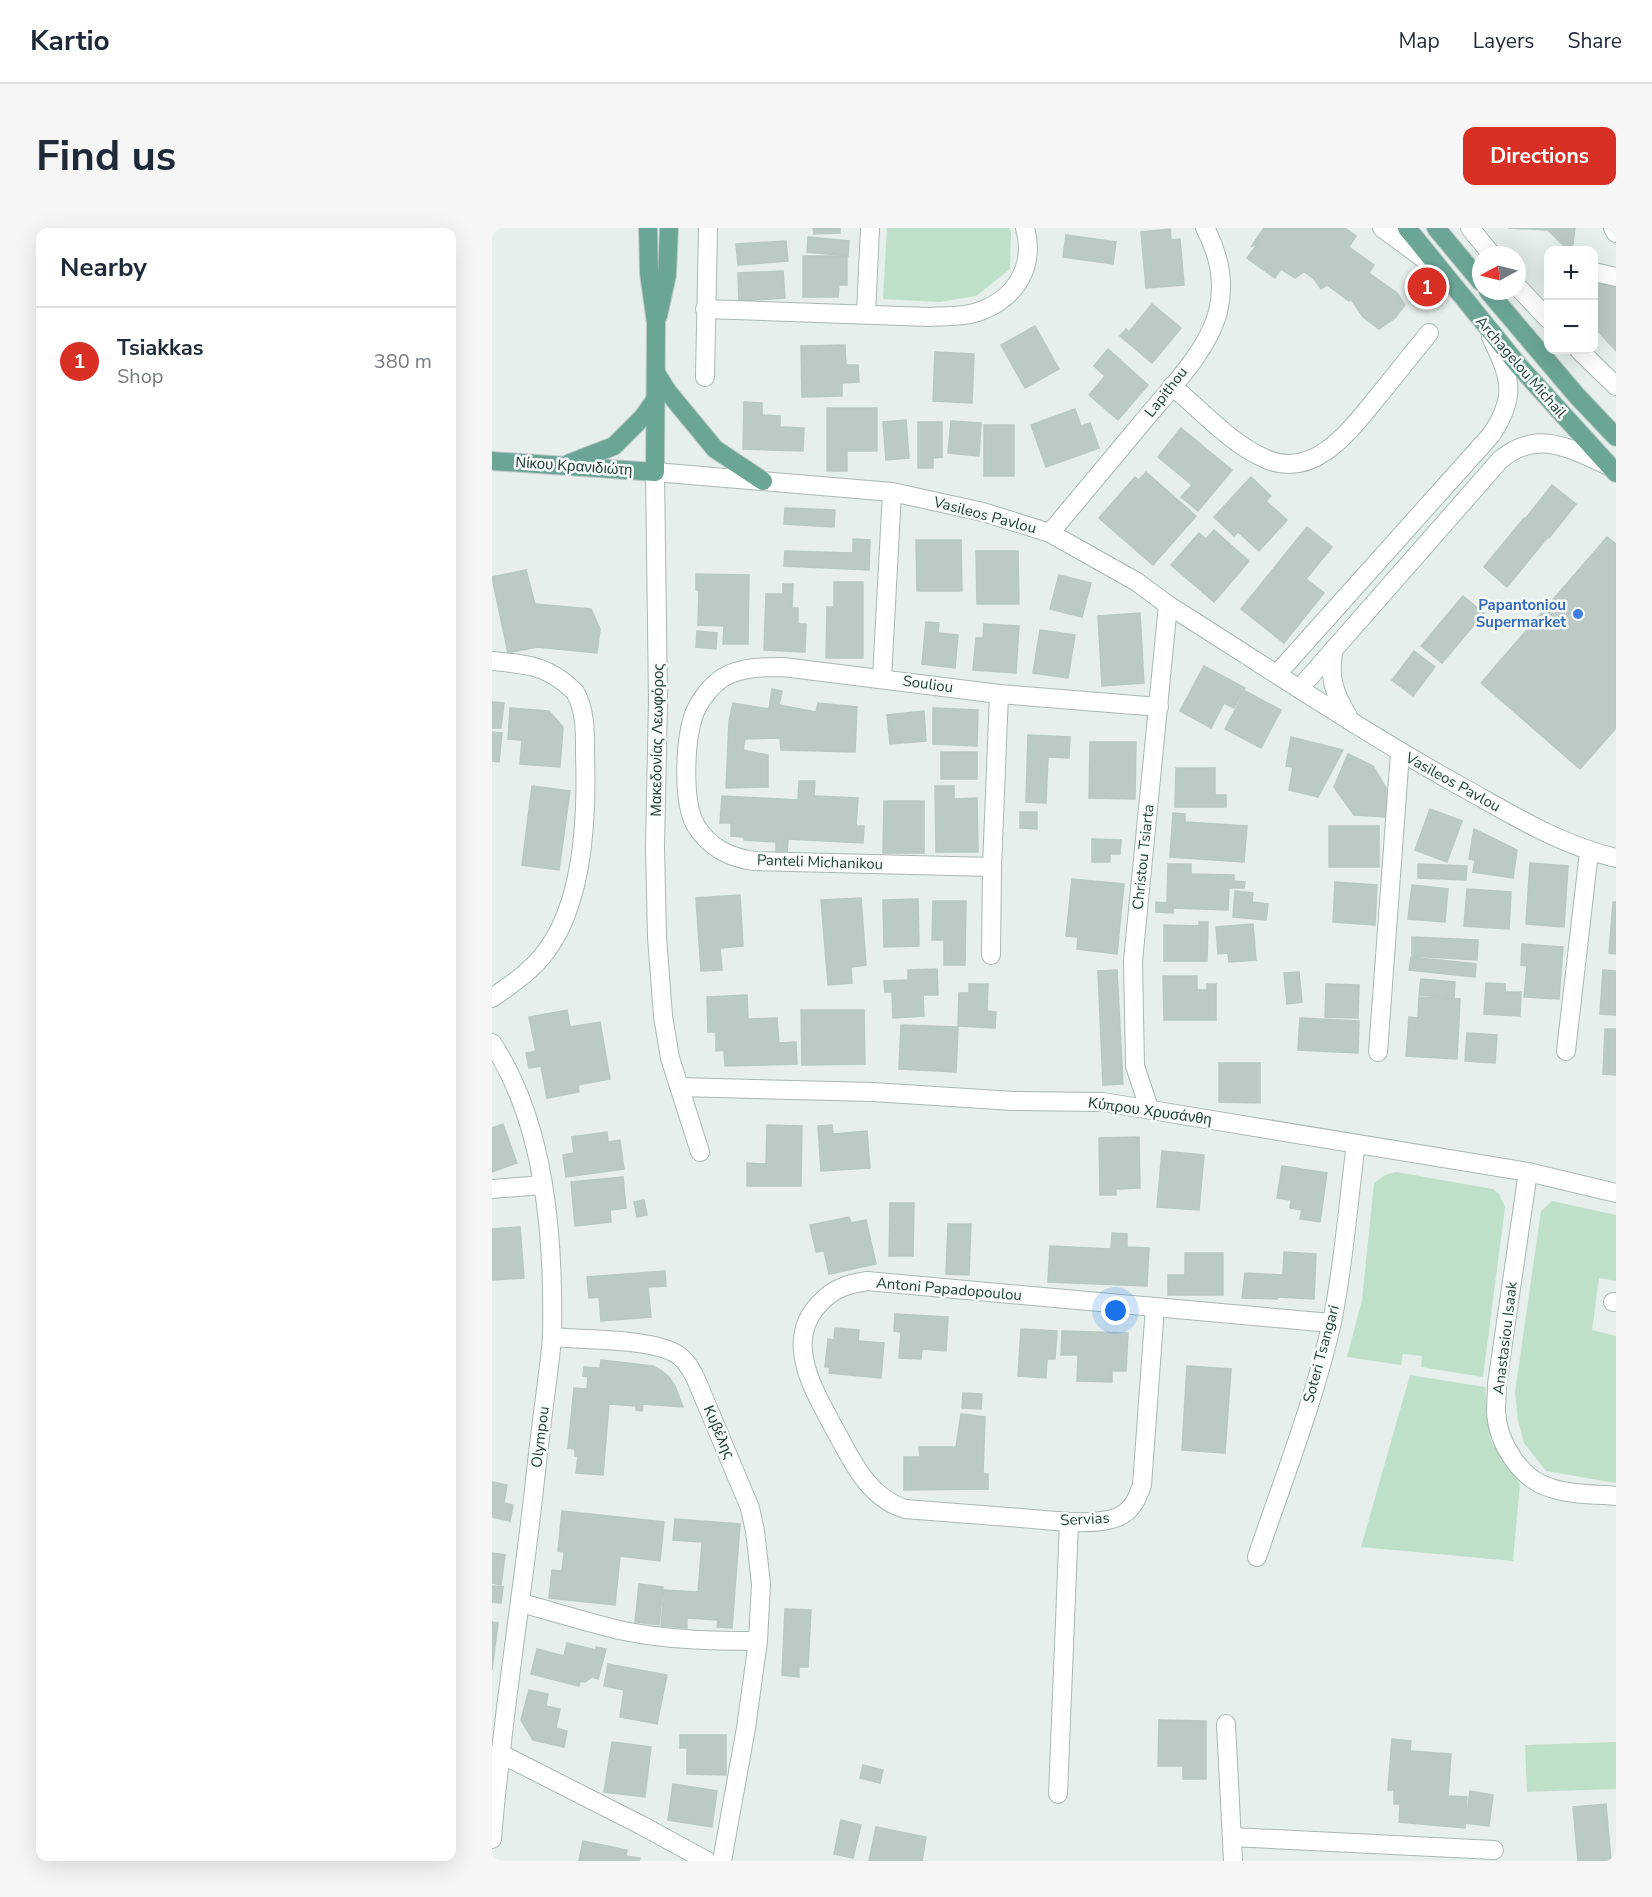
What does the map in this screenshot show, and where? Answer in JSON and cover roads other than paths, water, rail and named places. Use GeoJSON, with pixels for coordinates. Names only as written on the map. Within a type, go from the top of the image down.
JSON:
{"type":"FeatureCollection","features":[{"type":"Feature","properties":{"kind":"main road","name":"Μακεδονίας Λεωφόρος"},"geometry":{"type":"LineString","coordinates":[[648,228],[649,273],[656,323],[655,472]]}},
{"type":"Feature","properties":{"kind":"main road","name":"Μακεδονίας Λεωφόρος"},"geometry":{"type":"LineString","coordinates":[[656,323],[667,275],[669,228]]}},
{"type":"Feature","properties":{"kind":"main road","name":"Archagelou Michail"},"geometry":{"type":"LineString","coordinates":[[1407,228],[1553,406],[1612,470]]}},
{"type":"Feature","properties":{"kind":"main road"},"geometry":{"type":"LineString","coordinates":[[1436,228],[1472,271]]}},
{"type":"Feature","properties":{"kind":"main road","name":"Archagelou Michail"},"geometry":{"type":"LineString","coordinates":[[1496,300],[1577,396],[1616,437]]}},
{"type":"Feature","properties":{"kind":"main road"},"geometry":{"type":"LineString","coordinates":[[656,373],[668,392],[715,449],[762,481]]}},
{"type":"Feature","properties":{"kind":"main road"},"geometry":{"type":"LineString","coordinates":[[563,466],[614,446],[643,417],[655,400]]}},
{"type":"Feature","properties":{"kind":"main road","name":"Νίκου Κρανιδιώτη"},"geometry":{"type":"LineString","coordinates":[[492,461],[655,472]]}},
{"type":"Feature","properties":{"kind":"street"},"geometry":{"type":"LineString","coordinates":[[705,377],[708,228]]}},
{"type":"Feature","properties":{"kind":"street"},"geometry":{"type":"LineString","coordinates":[[866,314],[870,228]]}},
{"type":"Feature","properties":{"kind":"street"},"geometry":{"type":"LineString","coordinates":[[705,309],[928,317],[955,316],[982,310],[1005,298],[1021,280],[1028,250],[1025,228]]}},
{"type":"Feature","properties":{"kind":"street","name":"Lapithou"},"geometry":{"type":"LineString","coordinates":[[1050,533],[1172,386],[1206,340],[1218,312],[1221,295],[1219,262],[1205,228]]}},
{"type":"Feature","properties":{"kind":"street"},"geometry":{"type":"LineString","coordinates":[[1382,228],[1443,274]]}},
{"type":"Feature","properties":{"kind":"street"},"geometry":{"type":"LineString","coordinates":[[1470,228],[1485,246]]}},
{"type":"Feature","properties":{"kind":"street"},"geometry":{"type":"LineString","coordinates":[[1613,228],[1616,232]]}},
{"type":"Feature","properties":{"kind":"street"},"geometry":{"type":"LineString","coordinates":[[1598,273],[1616,277]]}},
{"type":"Feature","properties":{"kind":"street"},"geometry":{"type":"LineString","coordinates":[[1526,293],[1544,307]]}},
{"type":"Feature","properties":{"kind":"street"},"geometry":{"type":"LineString","coordinates":[[1277,674],[1500,423],[1506,410],[1508,396],[1507,371],[1488,329]]}},
{"type":"Feature","properties":{"kind":"street"},"geometry":{"type":"LineString","coordinates":[[1172,386],[1245,448],[1269,461],[1294,463],[1322,454],[1343,439],[1429,333]]}},
{"type":"Feature","properties":{"kind":"street"},"geometry":{"type":"LineString","coordinates":[[1583,354],[1616,386]]}},
{"type":"Feature","properties":{"kind":"street"},"geometry":{"type":"LineString","coordinates":[[1300,688],[1509,452],[1531,444],[1560,444],[1612,470]]}},
{"type":"Feature","properties":{"kind":"street","name":"Vasileos Pavlou"},"geometry":{"type":"LineString","coordinates":[[655,472],[892,492],[983,512],[1050,533],[1137,582],[1168,605],[1400,753],[1511,814],[1589,852],[1616,858]]}},
{"type":"Feature","properties":{"kind":"street","name":"Μακεδονίας Λεωφόρος"},"geometry":{"type":"LineString","coordinates":[[655,472],[658,688],[655,847],[657,937],[663,1016],[670,1058],[700,1152]]}},
{"type":"Feature","properties":{"kind":"street","name":"Souliou"},"geometry":{"type":"LineString","coordinates":[[892,492],[882,678],[999,694],[1159,707]]}},
{"type":"Feature","properties":{"kind":"street","name":"Christou Tsiarta"},"geometry":{"type":"LineString","coordinates":[[1149,1108],[1135,1066],[1133,961],[1168,605]]}},
{"type":"Feature","properties":{"kind":"street"},"geometry":{"type":"LineString","coordinates":[[1334,649],[1331,663],[1332,685],[1337,700],[1350,720]]}},
{"type":"Feature","properties":{"kind":"street"},"geometry":{"type":"LineString","coordinates":[[492,662],[532,664],[556,676],[574,691],[584,716],[585,765],[585,816],[582,848],[576,882],[563,922],[547,950],[522,977],[492,998]]}},
{"type":"Feature","properties":{"kind":"street","name":"Panteli Michanikou"},"geometry":{"type":"LineString","coordinates":[[882,678],[783,667],[740,670],[723,678],[706,694],[693,717],[688,747],[687,778],[690,809],[695,824],[711,844],[738,859],[992,867]]}},
{"type":"Feature","properties":{"kind":"street"},"geometry":{"type":"LineString","coordinates":[[991,955],[999,694]]}},
{"type":"Feature","properties":{"kind":"street"},"geometry":{"type":"LineString","coordinates":[[1378,1052],[1400,753]]}},
{"type":"Feature","properties":{"kind":"street"},"geometry":{"type":"LineString","coordinates":[[1566,1051],[1589,852]]}},
{"type":"Feature","properties":{"kind":"street","name":"Olympou"},"geometry":{"type":"LineString","coordinates":[[492,1043],[503,1059],[525,1110],[538,1153],[550,1258],[552,1337],[521,1603],[499,1753],[492,1839]]}},
{"type":"Feature","properties":{"kind":"street","name":"Κύπρου Χρυσάνθη"},"geometry":{"type":"LineString","coordinates":[[678,1087],[873,1092],[1012,1101],[1103,1102],[1528,1172],[1616,1193]]}},
{"type":"Feature","properties":{"kind":"street","name":"Soteri Tsangari"},"geometry":{"type":"LineString","coordinates":[[1257,1557],[1317,1380],[1331,1323],[1337,1294],[1356,1144]]}},
{"type":"Feature","properties":{"kind":"street","name":"Anastasiou Isaak"},"geometry":{"type":"LineString","coordinates":[[1528,1172],[1497,1384],[1496,1413],[1499,1430],[1504,1444],[1522,1470],[1548,1488],[1616,1496]]}},
{"type":"Feature","properties":{"kind":"street"},"geometry":{"type":"LineString","coordinates":[[492,1189],[543,1185]]}},
{"type":"Feature","properties":{"kind":"street","name":"Antoni Papadopoulou"},"geometry":{"type":"LineString","coordinates":[[905,1509],[882,1499],[861,1475],[814,1390],[807,1372],[802,1336],[813,1309],[840,1287],[867,1281],[1331,1323]]}},
{"type":"Feature","properties":{"kind":"street","name":"Servias"},"geometry":{"type":"LineString","coordinates":[[905,1509],[1069,1522],[1116,1518],[1128,1512],[1137,1500],[1142,1485],[1155,1307]]}},
{"type":"Feature","properties":{"kind":"street","name":"Κυβέλης"},"geometry":{"type":"LineString","coordinates":[[552,1337],[641,1344],[665,1349],[678,1355],[688,1365],[704,1398],[750,1508],[761,1584],[758,1641],[746,1728],[722,1861]]}},
{"type":"Feature","properties":{"kind":"street"},"geometry":{"type":"LineString","coordinates":[[1058,1794],[1069,1522]]}},
{"type":"Feature","properties":{"kind":"street"},"geometry":{"type":"LineString","coordinates":[[521,1603],[648,1635],[719,1641],[758,1641]]}},
{"type":"Feature","properties":{"kind":"street"},"geometry":{"type":"LineString","coordinates":[[1226,1724],[1233,1861]]}},
{"type":"Feature","properties":{"kind":"street"},"geometry":{"type":"LineString","coordinates":[[499,1753],[707,1861]]}},
{"type":"Feature","properties":{"kind":"street"},"geometry":{"type":"LineString","coordinates":[[1232,1837],[1494,1850]]}},
{"type":"Feature","properties":{"kind":"place","name":"Tsiakkas"},"geometry":{"type":"Point","coordinates":[1427,287]}},
{"type":"Feature","properties":{"kind":"place","name":"Papantoniou Supermarket"},"geometry":{"type":"Point","coordinates":[1578,614]}}]}
